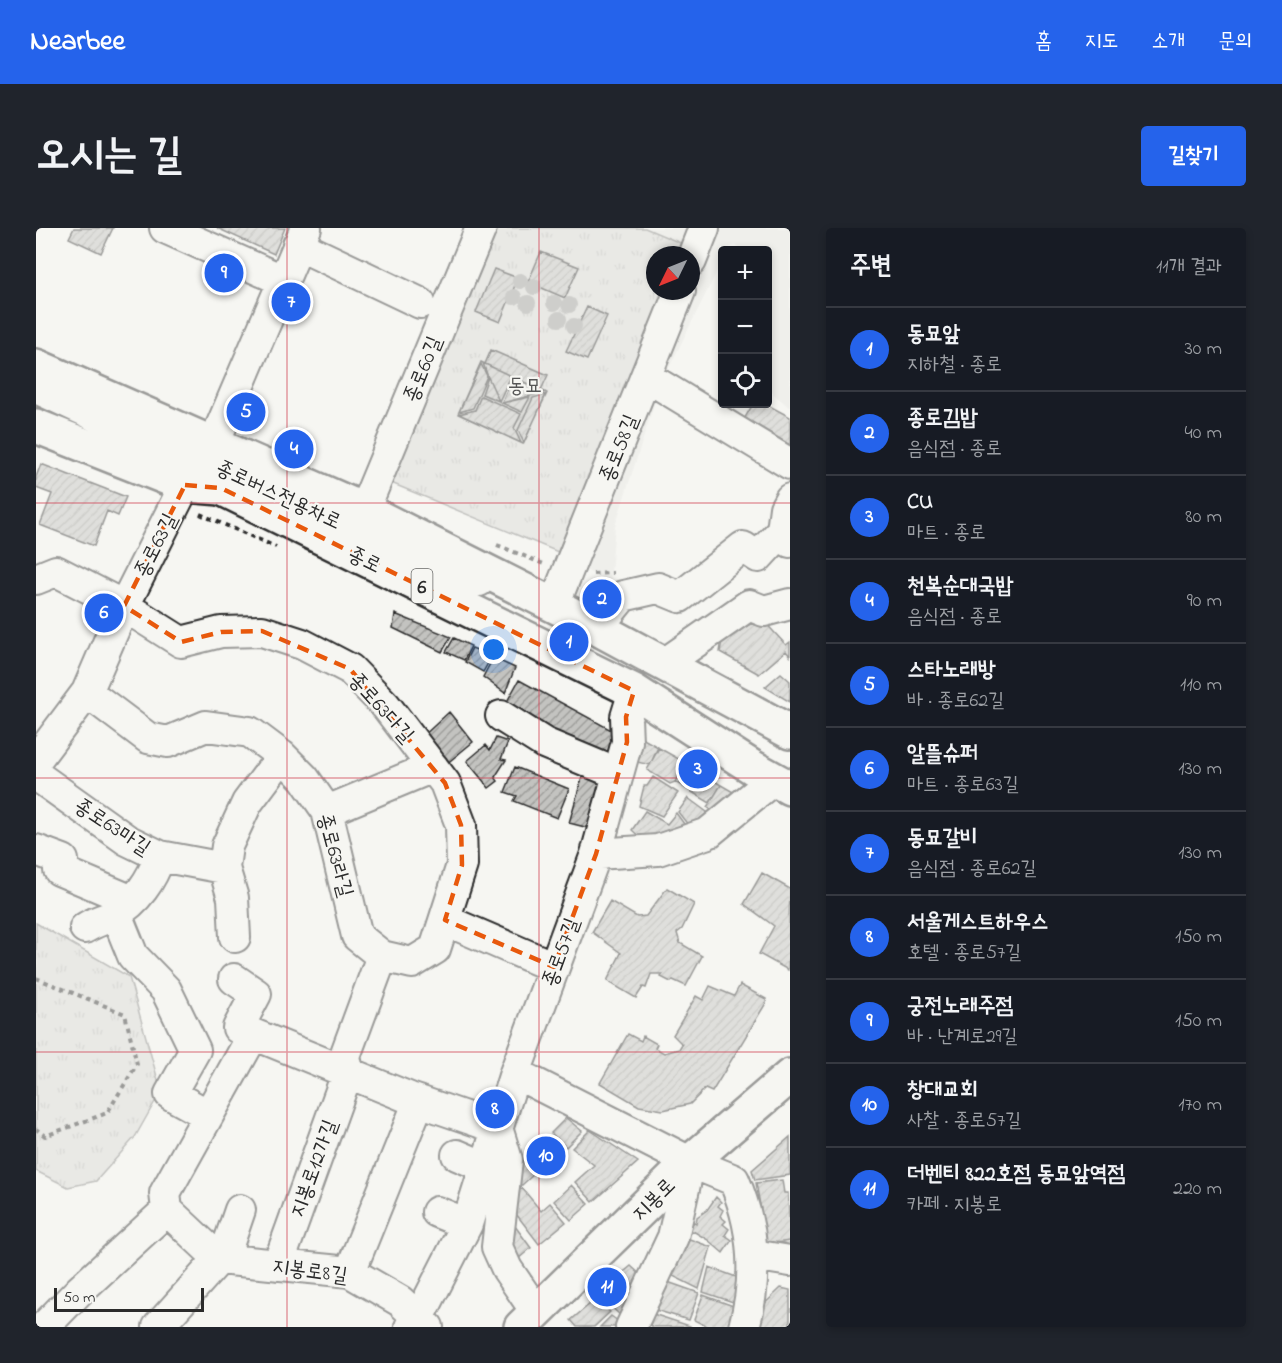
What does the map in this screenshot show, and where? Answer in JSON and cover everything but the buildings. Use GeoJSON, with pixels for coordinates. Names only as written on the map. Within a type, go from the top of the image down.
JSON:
{"type":"FeatureCollection","features":[{"type":"Feature","properties":{"kind":"main road","name":"종로"},"geometry":{"type":"LineString","coordinates":[[36,366],[364,510],[574,615],[790,732]]}},
{"type":"Feature","properties":{"kind":"main road","name":"종로"},"geometry":{"type":"LineString","coordinates":[[36,426],[181,494],[221,488],[634,691],[782,783]]}},
{"type":"Feature","properties":{"kind":"main road","name":"지봉로"},"geometry":{"type":"LineString","coordinates":[[529,1320],[690,1162],[790,1076]]}},
{"type":"Feature","properties":{"kind":"street"},"geometry":{"type":"LineString","coordinates":[[165,228],[282,280]]}},
{"type":"Feature","properties":{"kind":"street","name":"종로60길"},"geometry":{"type":"LineString","coordinates":[[364,510],[481,228]]}},
{"type":"Feature","properties":{"kind":"street"},"geometry":{"type":"LineString","coordinates":[[217,445],[220,429],[302,236],[420,303]]}},
{"type":"Feature","properties":{"kind":"street","name":"종로58길"},"geometry":{"type":"LineString","coordinates":[[574,615],[647,377],[677,300]]}},
{"type":"Feature","properties":{"kind":"street"},"geometry":{"type":"LineString","coordinates":[[647,377],[790,464]]}},
{"type":"Feature","properties":{"kind":"street","name":"종로버스전용차로"},"geometry":{"type":"LineString","coordinates":[[36,388],[90,412],[221,488]]}},
{"type":"Feature","properties":{"kind":"street","name":"종로버스전용차로"},"geometry":{"type":"LineString","coordinates":[[99,393],[228,473],[447,570],[574,615]]}},
{"type":"Feature","properties":{"kind":"street","name":"종로63길"},"geometry":{"type":"LineString","coordinates":[[36,760],[87,692],[124,606],[181,494]]}},
{"type":"Feature","properties":{"kind":"street"},"geometry":{"type":"LineString","coordinates":[[574,615],[623,596],[658,588],[680,597],[743,547],[758,557],[786,536],[785,508],[790,499]]}},
{"type":"Feature","properties":{"kind":"street","name":"종로63다길"},"geometry":{"type":"LineString","coordinates":[[36,579],[56,571],[124,606],[181,642],[221,632],[262,631],[302,645],[350,669],[386,706],[445,783],[460,825],[462,865],[435,949],[412,963],[382,956]]}},
{"type":"Feature","properties":{"kind":"street"},"geometry":{"type":"LineString","coordinates":[[664,664],[748,605],[764,611],[790,604]]}},
{"type":"Feature","properties":{"kind":"street","name":"종로57길"},"geometry":{"type":"LineString","coordinates":[[419,1324],[467,1224],[515,1073],[596,854],[627,742],[626,717],[634,691]]}},
{"type":"Feature","properties":{"kind":"street","name":"종로63라길"},"geometry":{"type":"LineString","coordinates":[[87,692],[148,738],[168,742],[206,726],[250,732],[282,756],[304,778],[327,811],[357,936],[382,956]]}},
{"type":"Feature","properties":{"kind":"street"},"geometry":{"type":"LineString","coordinates":[[501,716],[544,743],[618,774]]}},
{"type":"Feature","properties":{"kind":"street"},"geometry":{"type":"LineString","coordinates":[[235,937],[233,898],[224,868],[227,846],[247,803],[282,756]]}},
{"type":"Feature","properties":{"kind":"street","name":"종로63다길"},"geometry":{"type":"LineString","coordinates":[[327,811],[433,767]]}},
{"type":"Feature","properties":{"kind":"street","name":"종로63마길"},"geometry":{"type":"LineString","coordinates":[[36,775],[127,840],[160,856],[224,868]]}},
{"type":"Feature","properties":{"kind":"street","name":"종로"},"geometry":{"type":"LineString","coordinates":[[596,854],[658,850],[708,833],[782,783]]}},
{"type":"Feature","properties":{"kind":"street"},"geometry":{"type":"LineString","coordinates":[[36,850],[63,860],[55,879],[123,907]]}},
{"type":"Feature","properties":{"kind":"street","name":"종로63마길"},"geometry":{"type":"LineString","coordinates":[[123,907],[151,882],[160,856]]}},
{"type":"Feature","properties":{"kind":"street"},"geometry":{"type":"LineString","coordinates":[[85,928],[123,907]]}},
{"type":"Feature","properties":{"kind":"street"},"geometry":{"type":"LineString","coordinates":[[123,907],[133,956],[165,990],[195,1050],[170,1094],[208,1115]]}},
{"type":"Feature","properties":{"kind":"street"},"geometry":{"type":"LineString","coordinates":[[445,920],[554,967]]}},
{"type":"Feature","properties":{"kind":"street"},"geometry":{"type":"LineString","coordinates":[[348,1071],[345,1056],[382,956]]}},
{"type":"Feature","properties":{"kind":"street"},"geometry":{"type":"LineString","coordinates":[[234,979],[256,994],[238,1028],[419,1101],[497,1128],[507,1160],[497,1247],[529,1320]]}},
{"type":"Feature","properties":{"kind":"street"},"geometry":{"type":"LineString","coordinates":[[221,1259],[167,1210],[165,1193],[253,1035]]}},
{"type":"Feature","properties":{"kind":"street","name":"지봉로12가길"},"geometry":{"type":"LineString","coordinates":[[278,1265],[348,1071]]}},
{"type":"Feature","properties":{"kind":"street"},"geometry":{"type":"LineString","coordinates":[[515,1073],[690,1162],[734,1180],[746,1209],[753,1255],[751,1303],[744,1327]]}},
{"type":"Feature","properties":{"kind":"street"},"geometry":{"type":"LineString","coordinates":[[350,1272],[419,1101]]}},
{"type":"Feature","properties":{"kind":"street"},"geometry":{"type":"LineString","coordinates":[[457,1155],[485,1167]]}},
{"type":"Feature","properties":{"kind":"street"},"geometry":{"type":"LineString","coordinates":[[631,1327],[673,1237],[690,1162]]}},
{"type":"Feature","properties":{"kind":"street"},"geometry":{"type":"LineString","coordinates":[[44,1327],[80,1290],[167,1210]]}},
{"type":"Feature","properties":{"kind":"street"},"geometry":{"type":"LineString","coordinates":[[158,1327],[221,1259],[240,1210]]}},
{"type":"Feature","properties":{"kind":"street"},"geometry":{"type":"LineString","coordinates":[[437,1212],[467,1224]]}},
{"type":"Feature","properties":{"kind":"street"},"geometry":{"type":"LineString","coordinates":[[753,1255],[790,1261]]}},
{"type":"Feature","properties":{"kind":"street","name":"지봉로8길"},"geometry":{"type":"LineString","coordinates":[[221,1259],[350,1272],[400,1301],[419,1324]]}},
{"type":"Feature","properties":{"kind":"path"},"geometry":{"type":"LineString","coordinates":[[181,494],[281,549]]}},
{"type":"Feature","properties":{"kind":"path"},"geometry":{"type":"LineString","coordinates":[[36,978],[125,1014],[137,1064],[107,1113],[45,1136],[36,1129]]}},
{"type":"Feature","properties":{"kind":"highlighted area"},"geometry":{"type":"Polygon","coordinates":[[[185,485],[221,488],[634,691],[626,717],[627,742],[596,854],[554,967],[445,920],[462,865],[461,825],[445,783],[350,669],[262,631],[221,632],[181,642],[124,606],[185,485]]]}},
{"type":"Feature","properties":{"kind":"shaded area"},"geometry":{"type":"Polygon","coordinates":[[[645,228],[790,228],[790,408],[772,392],[772,246],[718,246],[718,269],[660,386],[615,526],[610,585],[558,552],[662,300],[700,300],[700,246],[685,245],[645,228]]]}},
{"type":"Feature","properties":{"kind":"green space","name":"동묘"},"geometry":{"type":"Polygon","coordinates":[[[488,228],[645,228],[685,245],[646,246],[646,300],[662,300],[558,552],[384,480],[488,228]]]}},
{"type":"Feature","properties":{"kind":"green space"},"geometry":{"type":"Polygon","coordinates":[[[36,923],[129,977],[161,1091],[135,1137],[96,1181],[68,1187],[36,1171],[36,923]]]}},
{"type":"Feature","properties":{"kind":"place","name":"궁전노래주점"},"geometry":{"type":"Point","coordinates":[224,273]}},
{"type":"Feature","properties":{"kind":"place","name":"동묘갈비"},"geometry":{"type":"Point","coordinates":[291,302]}},
{"type":"Feature","properties":{"kind":"place","name":"스타노래방"},"geometry":{"type":"Point","coordinates":[246,412]}},
{"type":"Feature","properties":{"kind":"place","name":"천복순대국밥"},"geometry":{"type":"Point","coordinates":[294,449]}},
{"type":"Feature","properties":{"kind":"place","name":"종로김밥"},"geometry":{"type":"Point","coordinates":[602,599]}},
{"type":"Feature","properties":{"kind":"place","name":"알뜰슈퍼"},"geometry":{"type":"Point","coordinates":[104,613]}},
{"type":"Feature","properties":{"kind":"place","name":"동묘앞"},"geometry":{"type":"Point","coordinates":[569,642]}},
{"type":"Feature","properties":{"kind":"place","name":"CU"},"geometry":{"type":"Point","coordinates":[698,769]}},
{"type":"Feature","properties":{"kind":"place","name":"서울게스트하우스"},"geometry":{"type":"Point","coordinates":[495,1109]}},
{"type":"Feature","properties":{"kind":"place","name":"창대교회"},"geometry":{"type":"Point","coordinates":[546,1156]}},
{"type":"Feature","properties":{"kind":"place","name":"더벤티 822호점 동묘앞역점"},"geometry":{"type":"Point","coordinates":[607,1287]}}]}
